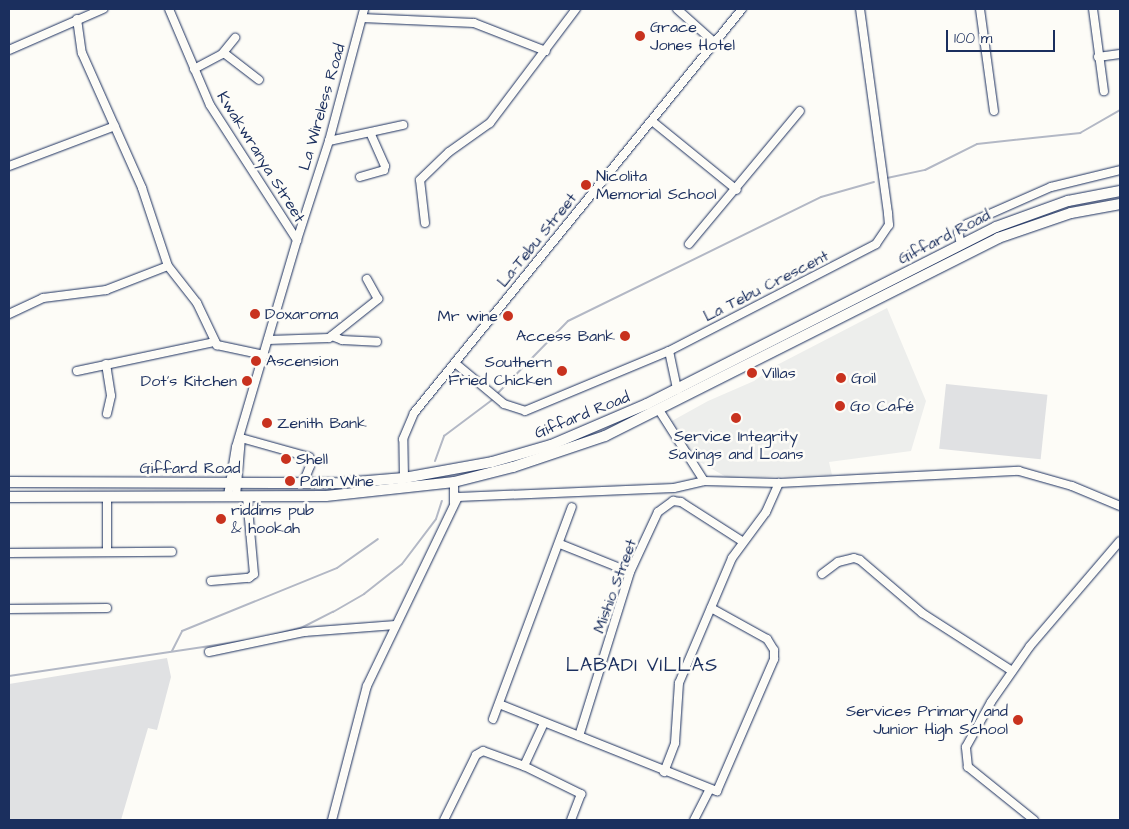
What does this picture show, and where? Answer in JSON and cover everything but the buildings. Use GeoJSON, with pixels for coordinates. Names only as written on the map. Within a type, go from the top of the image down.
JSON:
{"type":"FeatureCollection","features":[{"type":"Feature","properties":{"kind":"main road","name":"Giffard Road"},"geometry":{"type":"LineString","coordinates":[[9,482],[303,483],[404,478],[492,462],[551,444],[677,390],[961,244],[1037,211],[1068,201],[1120,191]]}},
{"type":"Feature","properties":{"kind":"main road","name":"Giffard Road"},"geometry":{"type":"LineString","coordinates":[[9,496],[247,497],[359,494],[454,482],[551,455],[606,436],[998,238],[1071,212],[1120,204]]}},
{"type":"Feature","properties":{"kind":"street"},"geometry":{"type":"LineString","coordinates":[[9,50],[103,9]]}},
{"type":"Feature","properties":{"kind":"street","name":"Kwakwranya Street"},"geometry":{"type":"LineString","coordinates":[[169,9],[194,69],[227,134],[297,240],[241,438],[232,496]]}},
{"type":"Feature","properties":{"kind":"street","name":"La Wireless Road"},"geometry":{"type":"LineString","coordinates":[[297,240],[329,141],[364,9]]}},
{"type":"Feature","properties":{"kind":"street"},"geometry":{"type":"LineString","coordinates":[[425,223],[420,180],[449,152],[484,129],[546,51],[576,9]]}},
{"type":"Feature","properties":{"kind":"street"},"geometry":{"type":"LineString","coordinates":[[677,9],[715,43]]}},
{"type":"Feature","properties":{"kind":"street","name":"La-Tebu Street"},"geometry":{"type":"LineString","coordinates":[[404,478],[401,450],[404,432],[414,413],[742,9]]}},
{"type":"Feature","properties":{"kind":"street","name":"La Tebu Crescent"},"geometry":{"type":"LineString","coordinates":[[455,363],[504,404],[525,411],[669,351],[850,259],[884,236],[889,226],[888,213],[860,9]]}},
{"type":"Feature","properties":{"kind":"street"},"geometry":{"type":"LineString","coordinates":[[980,9],[994,111]]}},
{"type":"Feature","properties":{"kind":"street"},"geometry":{"type":"LineString","coordinates":[[1093,9],[1104,91]]}},
{"type":"Feature","properties":{"kind":"street"},"geometry":{"type":"LineString","coordinates":[[362,18],[474,23],[546,51]]}},
{"type":"Feature","properties":{"kind":"street"},"geometry":{"type":"LineString","coordinates":[[77,19],[82,54],[142,188],[168,266],[197,303],[215,342],[220,346],[264,355]]}},
{"type":"Feature","properties":{"kind":"street"},"geometry":{"type":"LineString","coordinates":[[194,69],[224,53],[235,38]]}},
{"type":"Feature","properties":{"kind":"street"},"geometry":{"type":"LineString","coordinates":[[224,53],[259,80]]}},
{"type":"Feature","properties":{"kind":"street"},"geometry":{"type":"LineString","coordinates":[[1098,56],[1120,54]]}},
{"type":"Feature","properties":{"kind":"street"},"geometry":{"type":"LineString","coordinates":[[689,244],[737,190],[800,111]]}},
{"type":"Feature","properties":{"kind":"street"},"geometry":{"type":"LineString","coordinates":[[652,121],[737,190]]}},
{"type":"Feature","properties":{"kind":"street"},"geometry":{"type":"LineString","coordinates":[[329,141],[403,125]]}},
{"type":"Feature","properties":{"kind":"street"},"geometry":{"type":"LineString","coordinates":[[9,166],[115,126]]}},
{"type":"Feature","properties":{"kind":"street"},"geometry":{"type":"LineString","coordinates":[[360,177],[384,170],[385,166],[370,133]]}},
{"type":"Feature","properties":{"kind":"street"},"geometry":{"type":"LineString","coordinates":[[961,244],[958,232],[967,224],[1051,187],[1120,170]]}},
{"type":"Feature","properties":{"kind":"street"},"geometry":{"type":"LineString","coordinates":[[9,314],[43,298],[106,290],[168,266]]}},
{"type":"Feature","properties":{"kind":"street"},"geometry":{"type":"LineString","coordinates":[[268,340],[324,340],[332,336],[378,299],[367,279]]}},
{"type":"Feature","properties":{"kind":"street"},"geometry":{"type":"LineString","coordinates":[[332,336],[342,340],[377,342]]}},
{"type":"Feature","properties":{"kind":"street"},"geometry":{"type":"LineString","coordinates":[[77,371],[215,342]]}},
{"type":"Feature","properties":{"kind":"street"},"geometry":{"type":"LineString","coordinates":[[669,351],[677,390]]}},
{"type":"Feature","properties":{"kind":"street"},"geometry":{"type":"LineString","coordinates":[[106,364],[110,396],[107,414]]}},
{"type":"Feature","properties":{"kind":"street"},"geometry":{"type":"LineString","coordinates":[[659,410],[704,481]]}},
{"type":"Feature","properties":{"kind":"street"},"geometry":{"type":"LineString","coordinates":[[241,438],[309,457],[310,466],[303,483]]}},
{"type":"Feature","properties":{"kind":"street"},"geometry":{"type":"LineString","coordinates":[[332,820],[362,701],[454,503],[461,496],[674,488],[704,481],[779,484],[1019,471],[1072,486],[1119,504]]}},
{"type":"Feature","properties":{"kind":"street"},"geometry":{"type":"LineString","coordinates":[[454,482],[454,503]]}},
{"type":"Feature","properties":{"kind":"street"},"geometry":{"type":"LineString","coordinates":[[664,772],[675,743],[679,683],[742,541],[766,512],[779,484]]}},
{"type":"Feature","properties":{"kind":"street"},"geometry":{"type":"LineString","coordinates":[[107,497],[107,552]]}},
{"type":"Feature","properties":{"kind":"street"},"geometry":{"type":"LineString","coordinates":[[211,581],[249,578],[254,574],[247,497]]}},
{"type":"Feature","properties":{"kind":"street","name":"Mishio Street"},"geometry":{"type":"LineString","coordinates":[[579,736],[630,572],[658,512],[673,501],[681,502],[742,541]]}},
{"type":"Feature","properties":{"kind":"street"},"geometry":{"type":"LineString","coordinates":[[494,719],[560,544],[572,507]]}},
{"type":"Feature","properties":{"kind":"street"},"geometry":{"type":"LineString","coordinates":[[1034,820],[981,778],[965,759],[966,748],[975,728],[1030,646],[1120,541]]}},
{"type":"Feature","properties":{"kind":"street"},"geometry":{"type":"LineString","coordinates":[[560,544],[630,572]]}},
{"type":"Feature","properties":{"kind":"street"},"geometry":{"type":"LineString","coordinates":[[9,553],[172,552]]}},
{"type":"Feature","properties":{"kind":"street"},"geometry":{"type":"LineString","coordinates":[[822,574],[838,562],[854,558],[860,560],[922,613],[1012,671]]}},
{"type":"Feature","properties":{"kind":"street"},"geometry":{"type":"LineString","coordinates":[[9,609],[107,608]]}},
{"type":"Feature","properties":{"kind":"street"},"geometry":{"type":"LineString","coordinates":[[499,704],[709,790],[719,788],[774,659],[774,650],[767,639],[711,608]]}},
{"type":"Feature","properties":{"kind":"street"},"geometry":{"type":"LineString","coordinates":[[209,652],[305,632],[396,625]]}},
{"type":"Feature","properties":{"kind":"street"},"geometry":{"type":"LineString","coordinates":[[524,766],[544,723]]}},
{"type":"Feature","properties":{"kind":"street"},"geometry":{"type":"LineString","coordinates":[[444,820],[476,755],[483,751],[524,766],[580,794],[571,820]]}},
{"type":"Feature","properties":{"kind":"street"},"geometry":{"type":"LineString","coordinates":[[694,820],[709,790]]}},
{"type":"Feature","properties":{"kind":"shaded area"},"geometry":{"type":"Polygon","coordinates":[[[887,308],[926,401],[911,451],[829,462],[832,475],[728,478],[691,457],[670,422],[708,401],[754,381],[775,366],[887,308]]]}},
{"type":"Feature","properties":{"kind":"shaded area"},"geometry":{"type":"Polygon","coordinates":[[[946,384],[1047,395],[1041,459],[939,449],[946,384]]]}},
{"type":"Feature","properties":{"kind":"shaded area"},"geometry":{"type":"Polygon","coordinates":[[[167,658],[171,677],[157,730],[148,728],[121,820],[9,820],[9,684],[167,658]]]}},
{"type":"Feature","properties":{"kind":"waterway"},"geometry":{"type":"LineString","coordinates":[[887,178],[925,170],[977,144],[1080,133],[1120,110]]}},
{"type":"Feature","properties":{"kind":"waterway"},"geometry":{"type":"LineString","coordinates":[[498,393],[568,321],[821,197],[874,182]]}},
{"type":"Feature","properties":{"kind":"waterway"},"geometry":{"type":"LineString","coordinates":[[435,461],[444,436],[492,400]]}},
{"type":"Feature","properties":{"kind":"waterway"},"geometry":{"type":"LineString","coordinates":[[274,635],[301,628],[333,612],[364,594],[402,564],[436,519],[442,501]]}},
{"type":"Feature","properties":{"kind":"waterway"},"geometry":{"type":"LineString","coordinates":[[172,651],[182,631],[337,568],[378,539]]}},
{"type":"Feature","properties":{"kind":"waterway"},"geometry":{"type":"LineString","coordinates":[[9,676],[243,641]]}},
{"type":"Feature","properties":{"kind":"place","name":"Grace Jones Hotel"},"geometry":{"type":"Point","coordinates":[640,36]}},
{"type":"Feature","properties":{"kind":"place","name":"Nicolita Memorial School"},"geometry":{"type":"Point","coordinates":[586,185]}},
{"type":"Feature","properties":{"kind":"place","name":"Doxaroma"},"geometry":{"type":"Point","coordinates":[255,314]}},
{"type":"Feature","properties":{"kind":"place","name":"Mr wine"},"geometry":{"type":"Point","coordinates":[508,316]}},
{"type":"Feature","properties":{"kind":"place","name":"Access Bank"},"geometry":{"type":"Point","coordinates":[625,336]}},
{"type":"Feature","properties":{"kind":"place","name":"Ascension"},"geometry":{"type":"Point","coordinates":[256,361]}},
{"type":"Feature","properties":{"kind":"place","name":"Southern Fried Chicken"},"geometry":{"type":"Point","coordinates":[562,371]}},
{"type":"Feature","properties":{"kind":"place","name":"Villas"},"geometry":{"type":"Point","coordinates":[752,373]}},
{"type":"Feature","properties":{"kind":"place","name":"Goil"},"geometry":{"type":"Point","coordinates":[841,378]}},
{"type":"Feature","properties":{"kind":"place","name":"Dot's Kitchen"},"geometry":{"type":"Point","coordinates":[247,381]}},
{"type":"Feature","properties":{"kind":"place","name":"Go Café"},"geometry":{"type":"Point","coordinates":[840,406]}},
{"type":"Feature","properties":{"kind":"place","name":"Service Integrity Savings and Loans"},"geometry":{"type":"Point","coordinates":[736,418]}},
{"type":"Feature","properties":{"kind":"place","name":"Zenith Bank"},"geometry":{"type":"Point","coordinates":[267,423]}},
{"type":"Feature","properties":{"kind":"place","name":"Shell"},"geometry":{"type":"Point","coordinates":[286,459]}},
{"type":"Feature","properties":{"kind":"place","name":"Palm Wine"},"geometry":{"type":"Point","coordinates":[290,481]}},
{"type":"Feature","properties":{"kind":"place","name":"riddims pub & hookah"},"geometry":{"type":"Point","coordinates":[221,519]}},
{"type":"Feature","properties":{"kind":"place","name":"Services Primary and Junior High School"},"geometry":{"type":"Point","coordinates":[1018,720]}},
{"type":"Feature","properties":{"kind":"district","name":"LABADI VILLAS"},"geometry":{"type":"Point","coordinates":[642,666]}}]}
